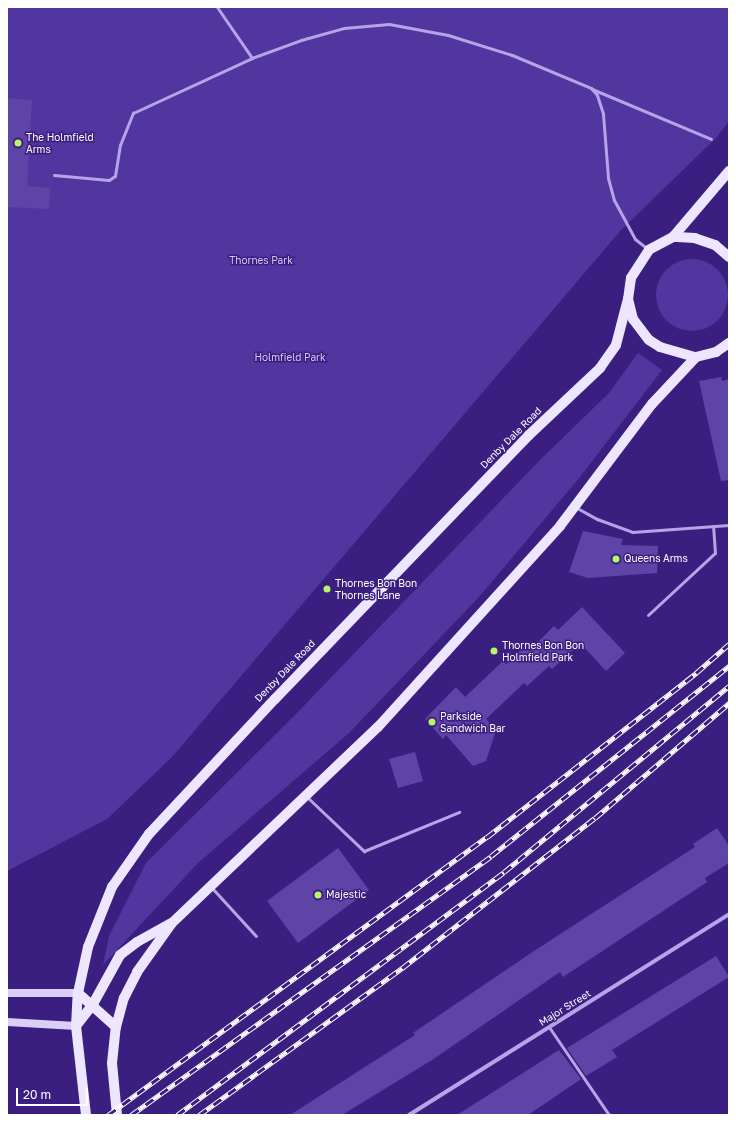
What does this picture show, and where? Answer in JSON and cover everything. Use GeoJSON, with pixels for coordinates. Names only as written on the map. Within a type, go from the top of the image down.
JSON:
{"type":"FeatureCollection","features":[{"type":"Feature","properties":{"kind":"main road"},"geometry":{"type":"LineString","coordinates":[[649,250],[673,237],[729,171]]}},
{"type":"Feature","properties":{"kind":"main road"},"geometry":{"type":"LineString","coordinates":[[673,237],[702,240],[715,245],[729,257]]}},
{"type":"Feature","properties":{"kind":"main road","name":"Denby Dale Road"},"geometry":{"type":"LineString","coordinates":[[86,1115],[76,1026],[78,993],[88,946],[112,887],[149,834],[275,699],[529,435],[600,368],[616,345],[628,299],[631,278],[649,250]]}},
{"type":"Feature","properties":{"kind":"main road"},"geometry":{"type":"LineString","coordinates":[[628,299],[633,319],[649,340],[660,347],[696,357],[716,352],[729,343]]}},
{"type":"Feature","properties":{"kind":"main road"},"geometry":{"type":"LineString","coordinates":[[117,1115],[112,1063],[116,1027],[124,998],[137,972],[172,923],[378,727],[555,532],[652,404],[696,357]]}},
{"type":"Feature","properties":{"kind":"main road"},"geometry":{"type":"LineString","coordinates":[[7,1022],[76,1026],[93,1004],[120,955],[137,942],[172,923]]}},
{"type":"Feature","properties":{"kind":"main road"},"geometry":{"type":"LineString","coordinates":[[7,993],[78,993],[93,1004],[116,1027]]}},
{"type":"Feature","properties":{"kind":"street","name":"Major Street"},"geometry":{"type":"LineString","coordinates":[[409,1115],[729,914]]}},
{"type":"Feature","properties":{"kind":"lane"},"geometry":{"type":"LineString","coordinates":[[217,7],[252,58]]}},
{"type":"Feature","properties":{"kind":"lane"},"geometry":{"type":"LineString","coordinates":[[54,175],[109,180],[115,176],[120,145],[133,114],[252,58],[344,28],[389,24],[448,35],[512,55],[711,139]]}},
{"type":"Feature","properties":{"kind":"lane"},"geometry":{"type":"LineString","coordinates":[[591,88],[597,95],[603,114],[608,178],[614,200],[634,239],[649,250]]}},
{"type":"Feature","properties":{"kind":"lane"},"geometry":{"type":"LineString","coordinates":[[574,506],[597,520],[632,532],[729,525]]}},
{"type":"Feature","properties":{"kind":"lane"},"geometry":{"type":"LineString","coordinates":[[648,615],[715,553],[713,526]]}},
{"type":"Feature","properties":{"kind":"lane"},"geometry":{"type":"LineString","coordinates":[[306,796],[364,851],[459,812]]}},
{"type":"Feature","properties":{"kind":"lane"},"geometry":{"type":"LineString","coordinates":[[210,887],[256,936]]}},
{"type":"Feature","properties":{"kind":"lane"},"geometry":{"type":"LineString","coordinates":[[549,1027],[609,1115]]}},
{"type":"Feature","properties":{"kind":"green space","name":"Thornes Park"},"geometry":{"type":"Polygon","coordinates":[[[7,7],[729,7],[729,121],[716,138],[621,230],[172,757],[107,819],[7,871],[7,7]]]}},
{"type":"Feature","properties":{"kind":"green space"},"geometry":{"type":"Polygon","coordinates":[[[685,259],[699,259],[706,261],[718,269],[726,281],[728,295],[726,309],[718,321],[706,329],[699,331],[685,331],[678,329],[666,321],[658,309],[656,302],[656,288],[658,281],[666,269],[678,261],[685,259]]]}},
{"type":"Feature","properties":{"kind":"green space"},"geometry":{"type":"Polygon","coordinates":[[[638,353],[662,370],[580,477],[479,597],[349,733],[198,863],[103,965],[109,936],[146,863],[296,714],[540,460],[609,393],[638,353]]]}},
{"type":"Feature","properties":{"kind":"building","name":"The Holmfield Arms"},"geometry":{"type":"Polygon","coordinates":[[[7,98],[32,100],[27,186],[50,188],[49,209],[7,207],[7,98]]]}},
{"type":"Feature","properties":{"kind":"building"},"geometry":{"type":"Polygon","coordinates":[[[721,377],[722,381],[729,379],[729,480],[721,481],[699,381],[721,377]]]}},
{"type":"Feature","properties":{"kind":"building","name":"Queens Arms"},"geometry":{"type":"Polygon","coordinates":[[[583,531],[623,539],[621,545],[658,546],[657,573],[588,578],[569,572],[583,531]]]}},
{"type":"Feature","properties":{"kind":"building"},"geometry":{"type":"Polygon","coordinates":[[[582,607],[625,653],[606,671],[583,646],[578,651],[575,648],[552,669],[549,666],[527,686],[524,683],[486,719],[496,730],[486,761],[473,766],[446,735],[443,739],[425,719],[456,687],[465,697],[503,661],[506,664],[527,644],[532,648],[554,626],[558,630],[582,607]]]}},
{"type":"Feature","properties":{"kind":"building"},"geometry":{"type":"Polygon","coordinates":[[[415,752],[423,781],[398,788],[389,759],[415,752]]]}},
{"type":"Feature","properties":{"kind":"building"},"geometry":{"type":"Polygon","coordinates":[[[717,828],[729,846],[729,863],[705,878],[707,882],[563,977],[560,972],[432,1060],[342,1115],[290,1115],[415,1035],[413,1033],[534,951],[695,847],[693,844],[717,828]]]}},
{"type":"Feature","properties":{"kind":"building","name":"Majestic"},"geometry":{"type":"Polygon","coordinates":[[[338,848],[369,890],[298,943],[267,901],[338,848]]]}},
{"type":"Feature","properties":{"kind":"building"},"geometry":{"type":"Polygon","coordinates":[[[716,956],[729,977],[612,1050],[617,1057],[586,1076],[567,1048],[716,956]]]}},
{"type":"Feature","properties":{"kind":"building"},"geometry":{"type":"Polygon","coordinates":[[[559,1050],[581,1079],[528,1115],[457,1115],[559,1050]]]}},
{"type":"Feature","properties":{"kind":"railway"},"geometry":{"type":"LineString","coordinates":[[108,1115],[487,837],[696,673],[729,644]]}},
{"type":"Feature","properties":{"kind":"railway"},"geometry":{"type":"LineString","coordinates":[[131,1115],[491,856],[729,666]]}},
{"type":"Feature","properties":{"kind":"railway"},"geometry":{"type":"LineString","coordinates":[[177,1115],[504,872],[729,686]]}},
{"type":"Feature","properties":{"kind":"railway"},"geometry":{"type":"LineString","coordinates":[[199,1115],[402,968],[595,818],[729,703]]}},
{"type":"Feature","properties":{"kind":"place","name":"The Holmfield Arms"},"geometry":{"type":"Point","coordinates":[18,143]}},
{"type":"Feature","properties":{"kind":"place","name":"Queens Arms"},"geometry":{"type":"Point","coordinates":[616,559]}},
{"type":"Feature","properties":{"kind":"place","name":"Thornes Bon Bon Thornes Lane"},"geometry":{"type":"Point","coordinates":[327,589]}},
{"type":"Feature","properties":{"kind":"place","name":"Thornes Bon Bon Holmfield Park"},"geometry":{"type":"Point","coordinates":[494,651]}},
{"type":"Feature","properties":{"kind":"place","name":"Parkside Sandwich Bar"},"geometry":{"type":"Point","coordinates":[432,722]}},
{"type":"Feature","properties":{"kind":"place","name":"Majestic"},"geometry":{"type":"Point","coordinates":[318,895]}},
{"type":"Feature","properties":{"kind":"park label","name":"Holmfield Park"},"geometry":{"type":"Point","coordinates":[290,358]}}]}
